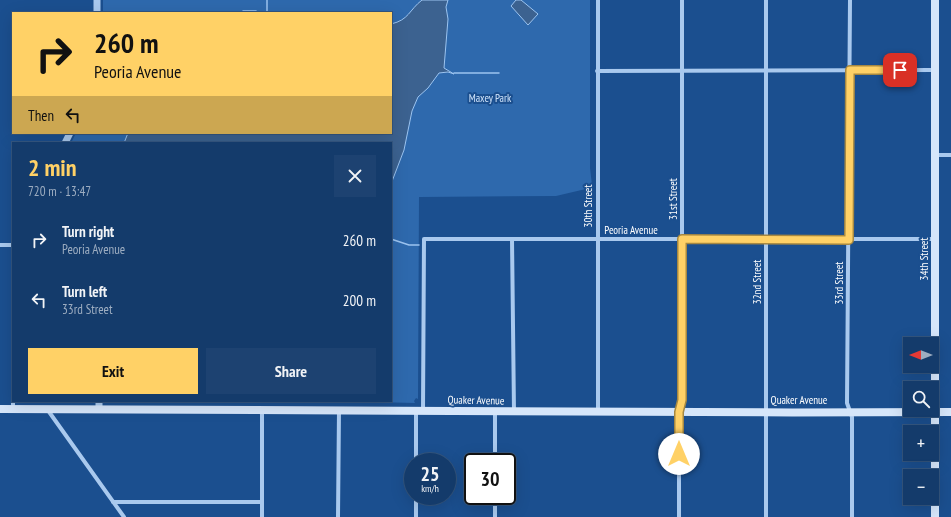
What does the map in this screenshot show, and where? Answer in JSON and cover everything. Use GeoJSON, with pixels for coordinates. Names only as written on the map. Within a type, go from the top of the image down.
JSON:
{"type":"FeatureCollection","features":[{"type":"Feature","properties":{"kind":"main road","name":"34th Street"},"geometry":{"type":"LineString","coordinates":[[935,0],[935,381]]}},
{"type":"Feature","properties":{"kind":"main road","name":"Quaker Avenue"},"geometry":{"type":"LineString","coordinates":[[0,409],[13,405],[47,409],[99,405],[495,412],[903,412]]}},
{"type":"Feature","properties":{"kind":"main road","name":"Quaker Avenue"},"geometry":{"type":"LineString","coordinates":[[939,412],[951,412]]}},
{"type":"Feature","properties":{"kind":"main road","name":"34th Street"},"geometry":{"type":"LineString","coordinates":[[935,417],[935,517]]}},
{"type":"Feature","properties":{"kind":"street"},"geometry":{"type":"LineString","coordinates":[[97,0],[97,12]]}},
{"type":"Feature","properties":{"kind":"street","name":"30th Street"},"geometry":{"type":"LineString","coordinates":[[598,0],[598,412]]}},
{"type":"Feature","properties":{"kind":"street","name":"31st Street"},"geometry":{"type":"LineString","coordinates":[[679,517],[679,412],[682,400],[682,0]]}},
{"type":"Feature","properties":{"kind":"street","name":"32nd Street"},"geometry":{"type":"LineString","coordinates":[[766,0],[766,517]]}},
{"type":"Feature","properties":{"kind":"street","name":"33rd Street"},"geometry":{"type":"LineString","coordinates":[[850,0],[847,403],[852,417],[852,517]]}},
{"type":"Feature","properties":{"kind":"street"},"geometry":{"type":"LineString","coordinates":[[598,71],[935,70]]}},
{"type":"Feature","properties":{"kind":"street"},"geometry":{"type":"LineString","coordinates":[[934,155],[951,154]]}},
{"type":"Feature","properties":{"kind":"street","name":"Peoria Avenue"},"geometry":{"type":"LineString","coordinates":[[420,411],[424,239],[935,239]]}},
{"type":"Feature","properties":{"kind":"street"},"geometry":{"type":"LineString","coordinates":[[512,239],[514,412]]}},
{"type":"Feature","properties":{"kind":"street"},"geometry":{"type":"LineString","coordinates":[[0,245],[12,245]]}},
{"type":"Feature","properties":{"kind":"street"},"geometry":{"type":"LineString","coordinates":[[262,408],[262,517]]}},
{"type":"Feature","properties":{"kind":"street"},"geometry":{"type":"LineString","coordinates":[[47,409],[124,517]]}},
{"type":"Feature","properties":{"kind":"street"},"geometry":{"type":"LineString","coordinates":[[338,517],[339,410]]}},
{"type":"Feature","properties":{"kind":"street"},"geometry":{"type":"LineString","coordinates":[[417,453],[420,411]]}},
{"type":"Feature","properties":{"kind":"street"},"geometry":{"type":"LineString","coordinates":[[495,412],[495,453]]}},
{"type":"Feature","properties":{"kind":"street"},"geometry":{"type":"LineString","coordinates":[[113,502],[262,502]]}},
{"type":"Feature","properties":{"kind":"street"},"geometry":{"type":"LineString","coordinates":[[416,505],[416,517]]}},
{"type":"Feature","properties":{"kind":"street"},"geometry":{"type":"LineString","coordinates":[[495,505],[495,517]]}},
{"type":"Feature","properties":{"kind":"green space","name":"Maxey Park"},"geometry":{"type":"Polygon","coordinates":[[[103,0],[590,0],[590,168],[592,185],[590,188],[556,196],[419,197],[418,399],[416,398],[414,401],[415,403],[374,402],[392,402],[392,142],[72,142],[76,134],[392,134],[392,12],[103,12],[103,0]]]}},
{"type":"Feature","properties":{"kind":"shaded area"},"geometry":{"type":"Polygon","coordinates":[[[422,0],[448,0],[446,7],[448,19],[444,68],[454,74],[448,72],[439,73],[428,88],[418,97],[412,111],[404,150],[392,181],[392,142],[124,142],[128,134],[392,134],[392,24],[402,20],[422,0]]]}},
{"type":"Feature","properties":{"kind":"shaded area"},"geometry":{"type":"Polygon","coordinates":[[[516,0],[521,0],[538,14],[528,25],[511,6],[516,0]]]}},
{"type":"Feature","properties":{"kind":"waterway"},"geometry":{"type":"LineString","coordinates":[[267,0],[267,12]]}},
{"type":"Feature","properties":{"kind":"waterway"},"geometry":{"type":"LineString","coordinates":[[243,11],[258,12]]}},
{"type":"Feature","properties":{"kind":"waterway"},"geometry":{"type":"LineString","coordinates":[[454,73],[499,73]]}},
{"type":"Feature","properties":{"kind":"waterway"},"geometry":{"type":"LineString","coordinates":[[392,239],[409,245],[419,245]]}},
{"type":"Feature","properties":{"kind":"route"},"geometry":{"type":"LineString","coordinates":[[679,454],[679,412],[682,400],[682,239],[849,240],[850,70],[900,70]]}}]}
